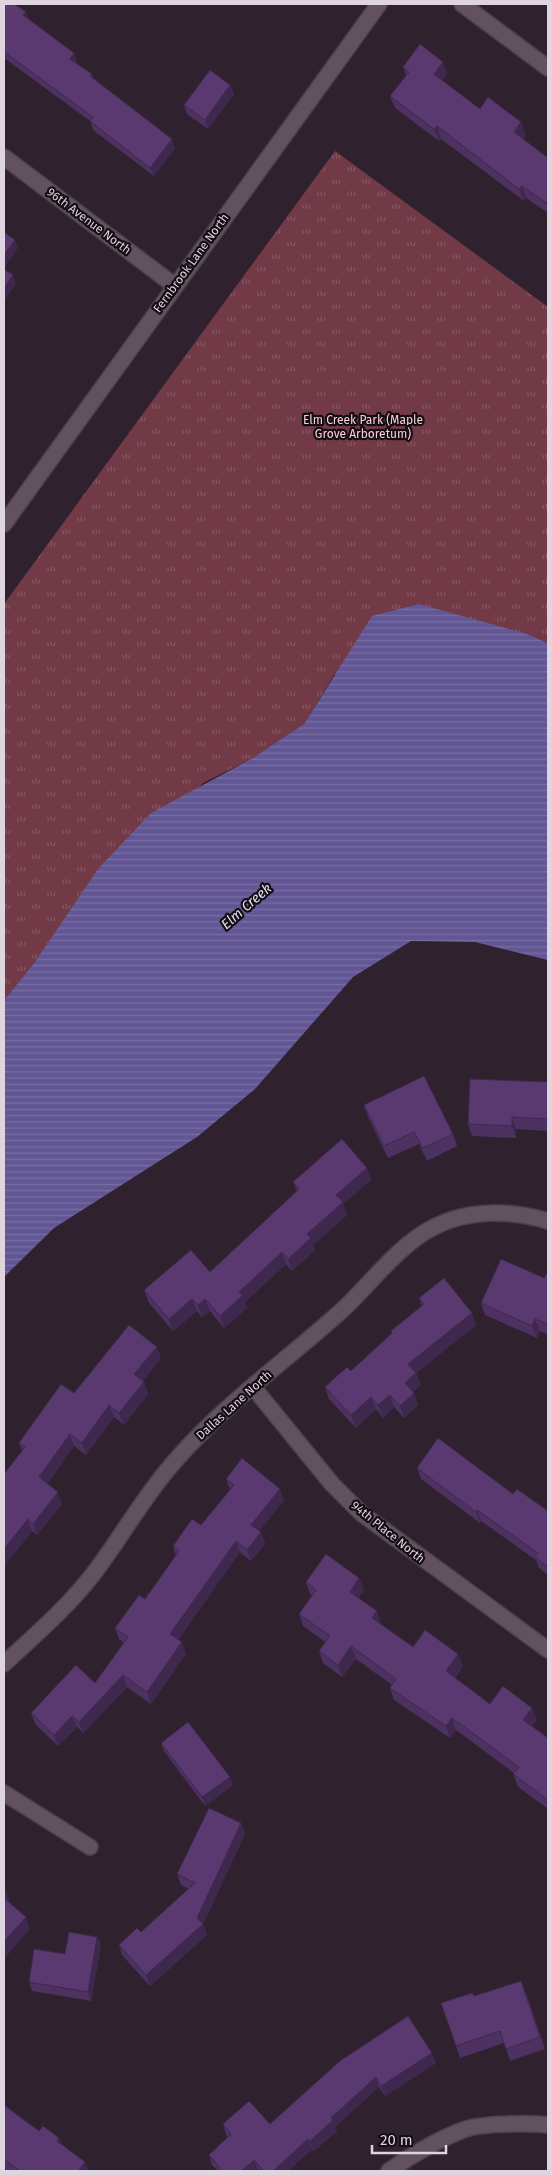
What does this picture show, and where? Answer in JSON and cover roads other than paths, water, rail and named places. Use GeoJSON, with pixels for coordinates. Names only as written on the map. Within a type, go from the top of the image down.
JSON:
{"type":"FeatureCollection","features":[{"type":"Feature","properties":{"kind":"street","name":"Fernbrook Lane North"},"geometry":{"type":"LineString","coordinates":[[4,524],[379,4]]}},
{"type":"Feature","properties":{"kind":"street"},"geometry":{"type":"LineString","coordinates":[[462,4],[548,68]]}},
{"type":"Feature","properties":{"kind":"street","name":"96th Avenue North"},"geometry":{"type":"LineString","coordinates":[[4,157],[175,286]]}},
{"type":"Feature","properties":{"kind":"street","name":"Dallas Lane North"},"geometry":{"type":"LineString","coordinates":[[4,1664],[75,1596],[95,1572],[169,1467],[213,1421],[341,1312],[411,1243],[433,1227],[455,1218],[482,1213],[510,1214],[548,1221]]}},
{"type":"Feature","properties":{"kind":"street","name":"94th Place North"},"geometry":{"type":"LineString","coordinates":[[254,1387],[332,1484],[361,1513],[548,1650]]}},
{"type":"Feature","properties":{"kind":"street"},"geometry":{"type":"LineString","coordinates":[[4,1793],[90,1847]]}},
{"type":"Feature","properties":{"kind":"street"},"geometry":{"type":"LineString","coordinates":[[389,2171],[416,2152],[465,2129],[516,2124],[548,2125]]}},
{"type":"Feature","properties":{"kind":"water","name":"Elm Creek"},"geometry":{"type":"Polygon","coordinates":[[[419,604],[527,634],[548,643],[548,960],[475,942],[411,941],[353,977],[255,1089],[197,1137],[54,1228],[4,1277],[4,1000],[35,962],[98,869],[151,813],[251,759],[304,724],[372,616],[419,604]]]}},
{"type":"Feature","properties":{"kind":"park label","name":"Elm Creek Park (Maple Grove Arboretum)"},"geometry":{"type":"Point","coordinates":[363,427]}}]}
